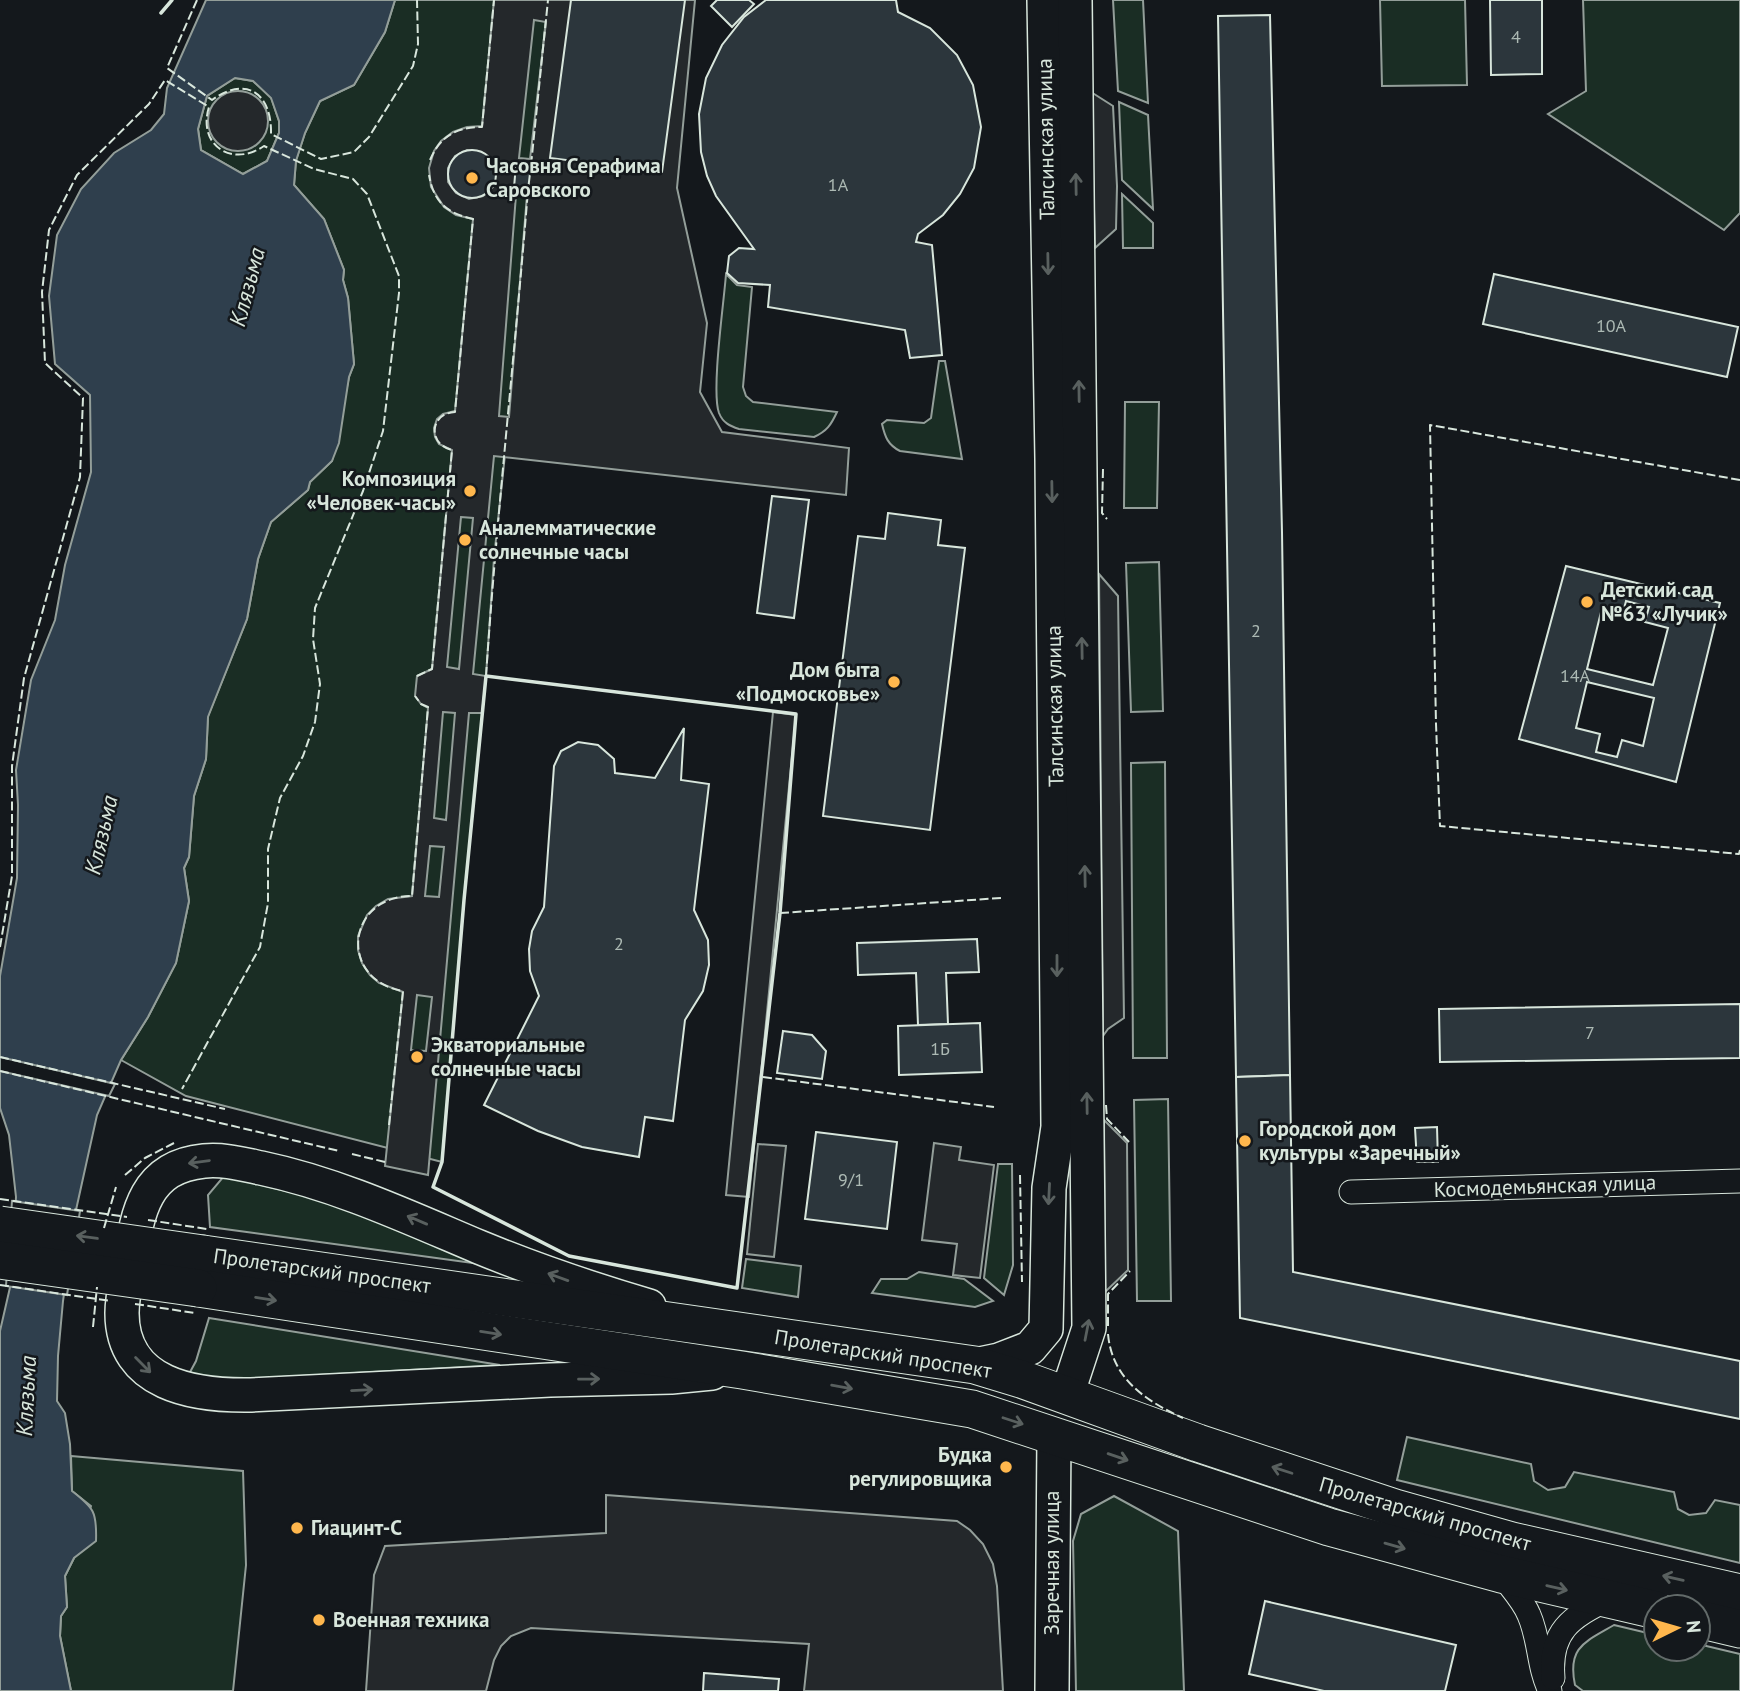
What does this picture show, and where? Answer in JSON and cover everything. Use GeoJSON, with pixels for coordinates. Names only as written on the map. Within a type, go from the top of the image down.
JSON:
{"type":"FeatureCollection","features":[{"type":"Feature","properties":{"kind":"main road","name":"Талсинская улица"},"geometry":{"type":"LineString","coordinates":[[975,1365],[999,1360],[1030,1348],[1046,1329],[1049,1188],[1058,1127],[1044,0]]}},
{"type":"Feature","properties":{"kind":"main road","name":"Талсинская улица"},"geometry":{"type":"LineString","coordinates":[[1067,1395],[1089,1328],[1075,0]]}},
{"type":"Feature","properties":{"kind":"main road"},"geometry":{"type":"LineString","coordinates":[[742,1370],[671,1377],[208,1395],[175,1386],[143,1367],[126,1342],[122,1311],[137,1219],[146,1195],[155,1183],[179,1167],[219,1161],[303,1178],[395,1211],[575,1283],[744,1332]]}},
{"type":"Feature","properties":{"kind":"main road","name":"Пролетарский проспект"},"geometry":{"type":"LineString","coordinates":[[0,1225],[201,1271],[742,1370],[972,1409],[1329,1527],[1500,1574],[1642,1607]]}},
{"type":"Feature","properties":{"kind":"main road","name":"Пролетарский проспект"},"geometry":{"type":"LineString","coordinates":[[0,1259],[201,1271],[744,1332],[975,1365],[1395,1508],[1512,1541],[1740,1593]]}},
{"type":"Feature","properties":{"kind":"main road"},"geometry":{"type":"LineString","coordinates":[[1054,1435],[1067,1395]]}},
{"type":"Feature","properties":{"kind":"main road","name":"Заречная улица"},"geometry":{"type":"LineString","coordinates":[[1052,1691],[1054,1435]]}},
{"type":"Feature","properties":{"kind":"main road"},"geometry":{"type":"LineString","coordinates":[[1712,1622],[1740,1629]]}},
{"type":"Feature","properties":{"kind":"street","name":"Космодемьянская улица"},"geometry":{"type":"LineString","coordinates":[[1351,1192],[1740,1181]]}},
{"type":"Feature","properties":{"kind":"street"},"geometry":{"type":"LineString","coordinates":[[1500,1574],[1529,1613],[1537,1639],[1541,1668],[1550,1691]]}},
{"type":"Feature","properties":{"kind":"street"},"geometry":{"type":"LineString","coordinates":[[1557,1691],[1552,1668],[1558,1638],[1565,1626],[1576,1617],[1609,1599]]}},
{"type":"Feature","properties":{"kind":"green space"},"geometry":{"type":"Polygon","coordinates":[[[395,0],[548,0],[494,558],[486,676],[442,1162],[186,1096],[121,1060],[148,1017],[176,963],[189,901],[184,868],[189,857],[194,796],[206,759],[208,716],[247,619],[258,559],[271,522],[308,490],[310,482],[332,461],[354,364],[348,298],[343,280],[344,270],[324,219],[294,185],[296,160],[320,101],[354,85],[385,32],[395,0]],[[467,150],[450,166],[450,182],[463,197],[474,199],[484,194],[492,185],[496,174],[494,164],[485,155],[467,150]]]}},
{"type":"Feature","properties":{"kind":"green space"},"geometry":{"type":"Polygon","coordinates":[[[1113,0],[1143,0],[1148,103],[1118,91],[1113,0]]]}},
{"type":"Feature","properties":{"kind":"green space"},"geometry":{"type":"Polygon","coordinates":[[[1380,0],[1465,0],[1467,85],[1382,86],[1380,0]]]}},
{"type":"Feature","properties":{"kind":"green space"},"geometry":{"type":"Polygon","coordinates":[[[1583,0],[1740,0],[1740,213],[1724,230],[1548,114],[1586,91],[1583,0]]]}},
{"type":"Feature","properties":{"kind":"green space"},"geometry":{"type":"Polygon","coordinates":[[[235,78],[253,81],[271,97],[279,121],[279,133],[267,161],[243,174],[201,150],[198,129],[207,96],[235,78]]]}},
{"type":"Feature","properties":{"kind":"green space"},"geometry":{"type":"Polygon","coordinates":[[[1119,102],[1148,115],[1153,209],[1122,180],[1119,102]]]}},
{"type":"Feature","properties":{"kind":"green space"},"geometry":{"type":"Polygon","coordinates":[[[1122,194],[1153,223],[1153,248],[1123,248],[1122,194]]]}},
{"type":"Feature","properties":{"kind":"green space"},"geometry":{"type":"Polygon","coordinates":[[[726,274],[737,285],[752,287],[743,387],[746,396],[753,402],[837,412],[833,421],[818,435],[814,437],[739,429],[727,424],[719,413],[716,386],[726,274]]]}},
{"type":"Feature","properties":{"kind":"green space"},"geometry":{"type":"Polygon","coordinates":[[[939,361],[945,361],[962,459],[900,451],[884,433],[882,424],[887,420],[924,423],[931,418],[939,361]]]}},
{"type":"Feature","properties":{"kind":"green space"},"geometry":{"type":"Polygon","coordinates":[[[1125,402],[1159,402],[1157,508],[1124,508],[1125,402]]]}},
{"type":"Feature","properties":{"kind":"green space"},"geometry":{"type":"Polygon","coordinates":[[[1159,562],[1163,711],[1131,712],[1126,563],[1159,562]]]}},
{"type":"Feature","properties":{"kind":"green space"},"geometry":{"type":"Polygon","coordinates":[[[1165,762],[1167,1058],[1133,1058],[1131,763],[1165,762]]]}},
{"type":"Feature","properties":{"kind":"green space"},"geometry":{"type":"Polygon","coordinates":[[[1168,1099],[1171,1301],[1137,1301],[1134,1100],[1168,1099]]]}},
{"type":"Feature","properties":{"kind":"green space"},"geometry":{"type":"Polygon","coordinates":[[[998,1164],[1012,1164],[1013,1265],[1004,1295],[984,1278],[998,1164]]]}},
{"type":"Feature","properties":{"kind":"green space"},"geometry":{"type":"Polygon","coordinates":[[[224,1176],[327,1201],[480,1264],[210,1227],[208,1195],[224,1176]]]}},
{"type":"Feature","properties":{"kind":"green space"},"geometry":{"type":"Polygon","coordinates":[[[746,1259],[801,1266],[798,1297],[742,1288],[746,1259]]]}},
{"type":"Feature","properties":{"kind":"green space"},"geometry":{"type":"Polygon","coordinates":[[[919,1272],[964,1279],[993,1301],[975,1307],[872,1293],[881,1279],[907,1279],[919,1272]]]}},
{"type":"Feature","properties":{"kind":"green space"},"geometry":{"type":"Polygon","coordinates":[[[209,1318],[500,1365],[246,1379],[189,1374],[196,1361],[209,1318]]]}},
{"type":"Feature","properties":{"kind":"green space"},"geometry":{"type":"Polygon","coordinates":[[[1407,1437],[1531,1464],[1534,1481],[1548,1490],[1565,1487],[1574,1472],[1674,1492],[1678,1509],[1689,1515],[1706,1513],[1715,1500],[1740,1505],[1740,1563],[1397,1480],[1407,1437]]]}},
{"type":"Feature","properties":{"kind":"green space"},"geometry":{"type":"Polygon","coordinates":[[[71,1456],[243,1471],[246,1565],[233,1691],[71,1691],[60,1636],[61,1616],[67,1607],[65,1576],[74,1558],[91,1506],[72,1491],[71,1456]]]}},
{"type":"Feature","properties":{"kind":"green space"},"geometry":{"type":"Polygon","coordinates":[[[1114,1496],[1178,1531],[1184,1691],[1076,1691],[1073,1541],[1081,1514],[1114,1496]]]}},
{"type":"Feature","properties":{"kind":"green space"},"geometry":{"type":"Polygon","coordinates":[[[1614,1625],[1642,1632],[1642,1663],[1712,1663],[1712,1647],[1740,1654],[1740,1691],[1583,1691],[1575,1685],[1573,1672],[1576,1654],[1587,1641],[1614,1625]]]}},
{"type":"Feature","properties":{"kind":"shaded area"},"geometry":{"type":"Polygon","coordinates":[[[494,0],[695,0],[677,188],[707,323],[700,392],[722,432],[849,448],[846,495],[494,456],[473,674],[486,676],[482,713],[469,713],[428,1175],[385,1166],[403,992],[379,983],[370,975],[358,950],[358,936],[367,915],[376,906],[388,899],[412,896],[428,708],[415,696],[417,676],[432,669],[452,450],[439,444],[434,428],[437,419],[443,414],[455,411],[473,219],[456,215],[444,207],[431,187],[429,168],[434,151],[441,141],[453,132],[482,126],[494,0]],[[534,20],[519,158],[530,159],[546,22],[534,20]],[[467,150],[455,156],[448,168],[448,182],[456,193],[469,199],[483,196],[493,187],[496,174],[492,160],[481,152],[467,150]],[[516,195],[499,416],[509,417],[527,195],[516,195]],[[461,517],[447,667],[459,669],[473,518],[461,517]],[[443,712],[434,818],[446,820],[455,713],[443,712]],[[430,846],[425,896],[439,897],[444,847],[430,846]],[[417,995],[411,1050],[426,1051],[432,997],[417,995]]]}},
{"type":"Feature","properties":{"kind":"shaded area"},"geometry":{"type":"Polygon","coordinates":[[[232,91],[244,91],[263,104],[268,121],[266,133],[255,146],[244,151],[232,151],[213,138],[208,127],[208,115],[221,96],[232,91]]]}},
{"type":"Feature","properties":{"kind":"shaded area"},"geometry":{"type":"Polygon","coordinates":[[[1091,92],[1113,106],[1117,186],[1116,229],[1095,248],[1091,92]]]}},
{"type":"Feature","properties":{"kind":"shaded area"},"geometry":{"type":"Polygon","coordinates":[[[1099,574],[1118,596],[1124,1018],[1103,1036],[1099,574]]]}},
{"type":"Feature","properties":{"kind":"shaded area"},"geometry":{"type":"Polygon","coordinates":[[[773,712],[796,715],[749,1197],[726,1195],[773,712]]]}},
{"type":"Feature","properties":{"kind":"shaded area"},"geometry":{"type":"Polygon","coordinates":[[[1104,1120],[1127,1143],[1128,1270],[1105,1292],[1104,1120]]]}},
{"type":"Feature","properties":{"kind":"shaded area"},"geometry":{"type":"Polygon","coordinates":[[[934,1143],[961,1147],[959,1160],[994,1165],[980,1278],[953,1275],[957,1244],[922,1240],[934,1143]]]}},
{"type":"Feature","properties":{"kind":"shaded area"},"geometry":{"type":"Polygon","coordinates":[[[758,1144],[786,1146],[774,1257],[747,1254],[758,1144]]]}},
{"type":"Feature","properties":{"kind":"shaded area"},"geometry":{"type":"Polygon","coordinates":[[[606,1495],[957,1521],[983,1544],[993,1564],[997,1586],[1003,1691],[804,1691],[809,1644],[531,1628],[511,1636],[501,1646],[494,1660],[486,1691],[366,1691],[374,1575],[385,1546],[606,1533],[606,1495]]]}},
{"type":"Feature","properties":{"kind":"water","name":"Клязьма"},"geometry":{"type":"Polygon","coordinates":[[[206,0],[395,0],[385,32],[354,85],[320,101],[296,161],[294,185],[324,219],[344,270],[354,364],[349,377],[339,443],[332,461],[310,482],[308,490],[271,522],[258,559],[247,619],[208,717],[206,759],[194,796],[189,857],[184,868],[189,901],[176,963],[148,1017],[121,1060],[97,1115],[76,1210],[63,1301],[57,1401],[65,1413],[70,1444],[72,1491],[93,1512],[96,1541],[74,1558],[65,1576],[67,1607],[61,1616],[60,1636],[71,1691],[0,1691],[0,1331],[11,1283],[16,1197],[9,1135],[0,1108],[0,976],[17,878],[16,770],[31,680],[55,620],[65,565],[91,472],[90,395],[55,364],[49,296],[57,235],[81,189],[114,153],[151,130],[164,114],[167,88],[206,0]],[[235,78],[207,96],[198,129],[201,150],[243,174],[267,161],[279,133],[279,121],[271,98],[253,81],[235,78]]]}},
{"type":"Feature","properties":{"kind":"pier"},"geometry":{"type":"Polygon","coordinates":[[[0,1057],[115,1084],[109,1096],[0,1071],[0,1057]]]}},
{"type":"Feature","properties":{"kind":"pier"},"geometry":{"type":"Polygon","coordinates":[[[12,1201],[80,1211],[67,1295],[6,1286],[12,1201]]]}},
{"type":"Feature","properties":{"kind":"building"},"geometry":{"type":"Polygon","coordinates":[[[571,0],[685,0],[662,172],[550,158],[571,0]]]}},
{"type":"Feature","properties":{"kind":"building"},"geometry":{"type":"Polygon","coordinates":[[[717,0],[749,0],[754,4],[732,27],[711,6],[717,0]]]}},
{"type":"Feature","properties":{"kind":"building"},"geometry":{"type":"Polygon","coordinates":[[[766,0],[896,0],[898,12],[930,28],[957,55],[973,85],[981,127],[974,168],[960,194],[943,215],[918,234],[916,242],[932,245],[942,355],[910,358],[905,330],[768,307],[770,285],[738,283],[727,273],[729,256],[739,248],[754,249],[716,196],[707,176],[701,152],[699,114],[706,78],[722,45],[744,17],[766,0]]]}},
{"type":"Feature","properties":{"kind":"building"},"geometry":{"type":"Polygon","coordinates":[[[1490,0],[1542,0],[1542,74],[1491,75],[1490,0]]]}},
{"type":"Feature","properties":{"kind":"building"},"geometry":{"type":"Polygon","coordinates":[[[1270,15],[1282,532],[1290,1075],[1236,1077],[1218,16],[1270,15]]]}},
{"type":"Feature","properties":{"kind":"building","name":"Часовня Серафима Саровского"},"geometry":{"type":"Polygon","coordinates":[[[472,150],[489,157],[496,174],[489,191],[472,198],[455,191],[448,174],[455,157],[472,150]]]}},
{"type":"Feature","properties":{"kind":"building"},"geometry":{"type":"Polygon","coordinates":[[[516,164],[531,165],[528,190],[514,188],[516,164]]]}},
{"type":"Feature","properties":{"kind":"building"},"geometry":{"type":"Polygon","coordinates":[[[1494,274],[1738,327],[1727,377],[1483,324],[1494,274]]]}},
{"type":"Feature","properties":{"kind":"building"},"geometry":{"type":"Polygon","coordinates":[[[772,496],[809,500],[794,618],[757,613],[772,496]]]}},
{"type":"Feature","properties":{"kind":"building","name":"Дом быта «Подмосковье»"},"geometry":{"type":"Polygon","coordinates":[[[888,513],[941,520],[938,545],[965,548],[930,830],[823,816],[858,536],[885,539],[888,513]]]}},
{"type":"Feature","properties":{"kind":"building"},"geometry":{"type":"Polygon","coordinates":[[[1566,566],[1720,603],[1676,782],[1519,739],[1566,566]],[[1626,601],[1623,613],[1602,608],[1587,669],[1653,685],[1668,628],[1645,622],[1649,607],[1626,601]],[[1587,682],[1576,728],[1600,734],[1596,752],[1617,757],[1622,740],[1643,746],[1654,698],[1587,682]]]}},
{"type":"Feature","properties":{"kind":"building"},"geometry":{"type":"Polygon","coordinates":[[[684,728],[681,780],[709,784],[694,910],[708,940],[709,965],[703,991],[685,1020],[673,1121],[645,1117],[639,1157],[582,1147],[538,1131],[484,1105],[539,996],[530,971],[529,949],[532,931],[544,907],[554,766],[561,751],[578,742],[598,745],[614,759],[615,773],[655,778],[684,728]]]}},
{"type":"Feature","properties":{"kind":"building"},"geometry":{"type":"Polygon","coordinates":[[[977,939],[979,972],[946,973],[948,1024],[918,1025],[916,973],[858,975],[857,943],[977,939]]]}},
{"type":"Feature","properties":{"kind":"building"},"geometry":{"type":"Polygon","coordinates":[[[1740,1004],[1740,1058],[1440,1062],[1439,1009],[1740,1004]]]}},
{"type":"Feature","properties":{"kind":"building"},"geometry":{"type":"Polygon","coordinates":[[[980,1023],[982,1072],[899,1075],[898,1026],[980,1023]]]}},
{"type":"Feature","properties":{"kind":"building"},"geometry":{"type":"Polygon","coordinates":[[[783,1031],[812,1035],[826,1051],[822,1079],[777,1073],[783,1031]]]}},
{"type":"Feature","properties":{"kind":"building"},"geometry":{"type":"Polygon","coordinates":[[[1290,1075],[1293,1272],[1740,1361],[1740,1419],[1240,1318],[1236,1077],[1290,1075]]]}},
{"type":"Feature","properties":{"kind":"building"},"geometry":{"type":"Polygon","coordinates":[[[1437,1127],[1438,1162],[1417,1162],[1415,1128],[1437,1127]]]}},
{"type":"Feature","properties":{"kind":"building"},"geometry":{"type":"Polygon","coordinates":[[[816,1132],[897,1142],[887,1229],[805,1219],[816,1132]]]}},
{"type":"Feature","properties":{"kind":"building"},"geometry":{"type":"Polygon","coordinates":[[[1265,1601],[1456,1645],[1445,1691],[1324,1691],[1249,1674],[1265,1601]]]}},
{"type":"Feature","properties":{"kind":"building"},"geometry":{"type":"Polygon","coordinates":[[[704,1673],[779,1679],[778,1691],[703,1691],[704,1673]]]}},
{"type":"Feature","properties":{"kind":"fence"},"geometry":{"type":"LineString","coordinates":[[197,0],[167,68],[212,100],[236,89],[255,93],[267,108],[271,134],[321,159],[354,152],[369,137],[413,66],[418,44],[417,0]]}},
{"type":"Feature","properties":{"kind":"fence"},"geometry":{"type":"LineString","coordinates":[[430,160],[450,134],[482,127],[494,0]]}},
{"type":"Feature","properties":{"kind":"fence"},"geometry":{"type":"LineString","coordinates":[[531,165],[548,0]]}},
{"type":"Feature","properties":{"kind":"fence"},"geometry":{"type":"LineString","coordinates":[[0,947],[12,876],[12,766],[24,678],[80,477],[83,398],[45,363],[42,292],[49,230],[77,175],[149,104],[165,80],[209,107],[208,132],[220,149],[240,155],[264,146],[314,169],[353,179],[367,194],[399,276],[383,431],[363,491],[315,608],[313,639],[320,684],[315,722],[303,756],[280,798],[268,849],[268,903],[260,947],[182,1089]]}},
{"type":"Feature","properties":{"kind":"fence"},"geometry":{"type":"LineString","coordinates":[[417,676],[432,669],[452,450],[438,442],[435,429],[440,418],[455,412],[473,219],[456,214],[443,205],[434,193],[429,175]]}},
{"type":"Feature","properties":{"kind":"fence"},"geometry":{"type":"LineString","coordinates":[[486,676],[528,190]]}},
{"type":"Feature","properties":{"kind":"fence"},"geometry":{"type":"LineString","coordinates":[[1740,480],[1430,425],[1440,826],[1739,854],[1740,850]]}},
{"type":"Feature","properties":{"kind":"fence"},"geometry":{"type":"LineString","coordinates":[[1103,469],[1102,513],[1107,519]]}},
{"type":"Feature","properties":{"kind":"fence"},"geometry":{"type":"LineString","coordinates":[[389,1125],[403,991],[382,984],[368,972],[360,956],[358,939],[363,923],[374,909],[390,900],[412,896],[428,707],[421,704],[415,696]]}},
{"type":"Feature","properties":{"kind":"fence"},"geometry":{"type":"LineString","coordinates":[[780,913],[1001,898]]}},
{"type":"Feature","properties":{"kind":"fence"},"geometry":{"type":"LineString","coordinates":[[0,1057],[225,1109]]}},
{"type":"Feature","properties":{"kind":"fence"},"geometry":{"type":"LineString","coordinates":[[0,1071],[339,1151]]}},
{"type":"Feature","properties":{"kind":"fence"},"geometry":{"type":"LineString","coordinates":[[763,1077],[994,1107]]}},
{"type":"Feature","properties":{"kind":"fence"},"geometry":{"type":"LineString","coordinates":[[1106,1105],[1107,1119],[1129,1142]]}},
{"type":"Feature","properties":{"kind":"fence"},"geometry":{"type":"LineString","coordinates":[[125,1175],[145,1158],[174,1143]]}},
{"type":"Feature","properties":{"kind":"fence"},"geometry":{"type":"LineString","coordinates":[[352,1154],[385,1162]]}},
{"type":"Feature","properties":{"kind":"fence"},"geometry":{"type":"LineString","coordinates":[[1020,1175],[1022,1282]]}},
{"type":"Feature","properties":{"kind":"fence"},"geometry":{"type":"LineString","coordinates":[[104,1228],[116,1187]]}},
{"type":"Feature","properties":{"kind":"fence"},"geometry":{"type":"LineString","coordinates":[[0,1199],[127,1217]]}},
{"type":"Feature","properties":{"kind":"fence"},"geometry":{"type":"LineString","coordinates":[[148,1220],[207,1229]]}},
{"type":"Feature","properties":{"kind":"fence"},"geometry":{"type":"LineString","coordinates":[[1108,1326],[1108,1294],[1130,1271]]}},
{"type":"Feature","properties":{"kind":"fence"},"geometry":{"type":"LineString","coordinates":[[0,1285],[111,1301]]}},
{"type":"Feature","properties":{"kind":"fence"},"geometry":{"type":"LineString","coordinates":[[93,1327],[97,1287]]}},
{"type":"Feature","properties":{"kind":"fence"},"geometry":{"type":"LineString","coordinates":[[135,1304],[195,1313]]}},
{"type":"Feature","properties":{"kind":"fence"},"geometry":{"type":"LineString","coordinates":[[1108,1334],[1116,1364],[1124,1376],[1144,1396],[1183,1418]]}},
{"type":"Feature","properties":{"kind":"wall"},"geometry":{"type":"LineString","coordinates":[[161,13],[172,0]]}},
{"type":"Feature","properties":{"kind":"wall"},"geometry":{"type":"LineString","coordinates":[[486,676],[796,714],[780,913],[737,1288],[569,1256],[433,1187],[442,1162],[486,676]]}},
{"type":"Feature","properties":{"kind":"place","name":"Часовня Серафима Саровского"},"geometry":{"type":"Point","coordinates":[472,178]}},
{"type":"Feature","properties":{"kind":"place","name":"Композиция «Человек-часы»"},"geometry":{"type":"Point","coordinates":[470,491]}},
{"type":"Feature","properties":{"kind":"place","name":"Аналемматические солнечные часы"},"geometry":{"type":"Point","coordinates":[465,540]}},
{"type":"Feature","properties":{"kind":"place","name":"Детский сад №63 «Лучик»"},"geometry":{"type":"Point","coordinates":[1587,602]}},
{"type":"Feature","properties":{"kind":"place","name":"Дом быта «Подмосковье»"},"geometry":{"type":"Point","coordinates":[894,682]}},
{"type":"Feature","properties":{"kind":"place","name":"Экваториальные солнечные часы"},"geometry":{"type":"Point","coordinates":[417,1057]}},
{"type":"Feature","properties":{"kind":"place","name":"Городской дом культуры «Заречный»"},"geometry":{"type":"Point","coordinates":[1245,1141]}},
{"type":"Feature","properties":{"kind":"place","name":"Будка регулировщика"},"geometry":{"type":"Point","coordinates":[1006,1467]}},
{"type":"Feature","properties":{"kind":"place","name":"Гиацинт-С"},"geometry":{"type":"Point","coordinates":[297,1528]}},
{"type":"Feature","properties":{"kind":"place","name":"Военная техника"},"geometry":{"type":"Point","coordinates":[319,1620]}}]}
